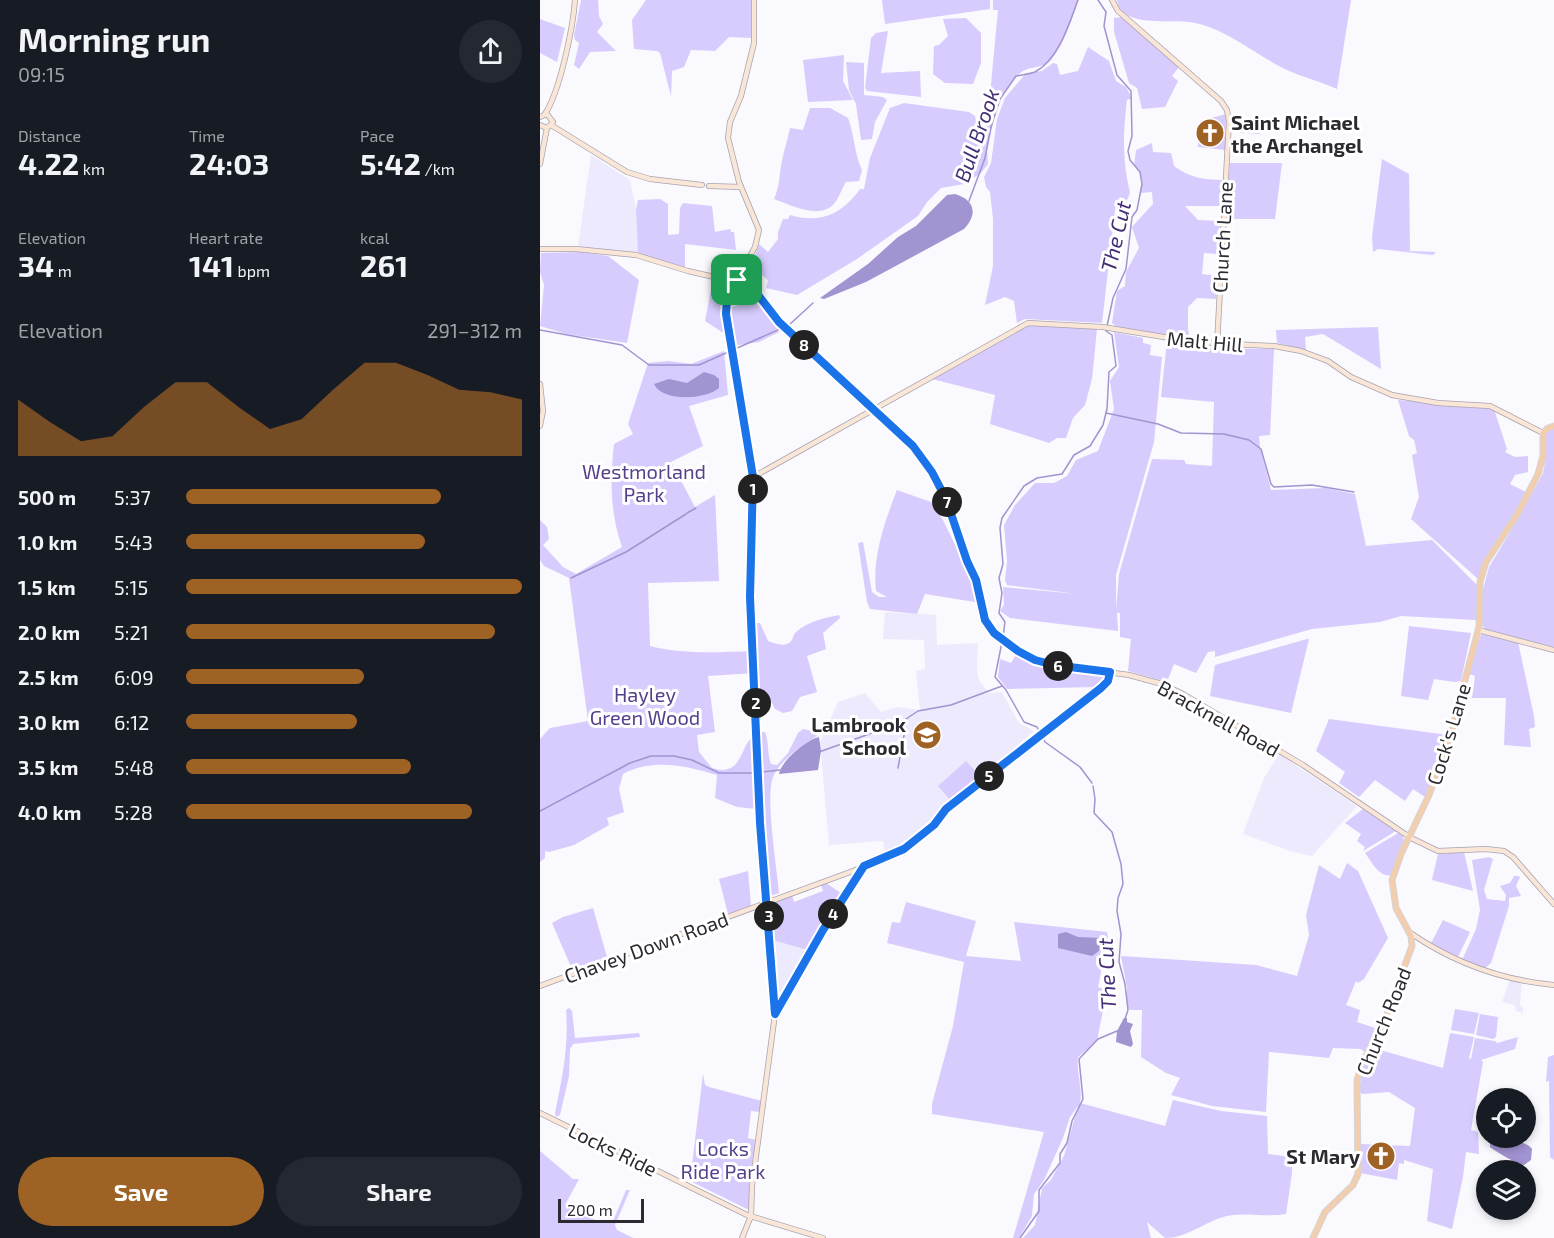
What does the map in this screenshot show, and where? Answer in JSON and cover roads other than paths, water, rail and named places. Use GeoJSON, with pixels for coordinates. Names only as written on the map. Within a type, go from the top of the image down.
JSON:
{"type":"FeatureCollection","features":[{"type":"Feature","properties":{"kind":"main road"},"geometry":{"type":"LineString","coordinates":[[540,164],[545,126],[551,117],[552,100],[572,25],[575,0]]}},
{"type":"Feature","properties":{"kind":"main road"},"geometry":{"type":"LineString","coordinates":[[742,1238],[751,1216],[752,1186],[775,1014],[758,773],[750,597],[753,477],[730,350],[726,302],[750,257],[759,230],[741,187],[731,154],[728,131],[741,96],[754,43],[754,0]]}},
{"type":"Feature","properties":{"kind":"main road","name":"Church Lane"},"geometry":{"type":"LineString","coordinates":[[1112,0],[1118,11],[1221,100],[1227,110],[1229,121],[1217,345]]}},
{"type":"Feature","properties":{"kind":"main road"},"geometry":{"type":"LineString","coordinates":[[551,117],[542,116],[552,100]]}},
{"type":"Feature","properties":{"kind":"main road"},"geometry":{"type":"LineString","coordinates":[[545,126],[627,172],[650,179],[702,184]]}},
{"type":"Feature","properties":{"kind":"main road"},"geometry":{"type":"LineString","coordinates":[[709,186],[741,187]]}},
{"type":"Feature","properties":{"kind":"main road"},"geometry":{"type":"LineString","coordinates":[[541,250],[576,249],[636,255],[688,271],[737,280]]}},
{"type":"Feature","properties":{"kind":"main road","name":"Bracknell Road"},"geometry":{"type":"LineString","coordinates":[[737,280],[752,287],[785,327],[913,446],[932,472],[946,499],[967,561],[976,580],[985,620],[994,633],[1003,640],[1035,660],[1054,665],[1110,672],[1162,684],[1193,699],[1303,765],[1411,838],[1438,851],[1486,849],[1504,851],[1513,857],[1554,904]]}},
{"type":"Feature","properties":{"kind":"main road","name":"Malt Hill"},"geometry":{"type":"LineString","coordinates":[[753,477],[1028,323],[1107,327],[1165,339],[1217,345],[1274,346],[1301,351],[1321,358],[1351,377],[1393,395],[1438,403],[1490,406],[1543,433]]}},
{"type":"Feature","properties":{"kind":"main road"},"geometry":{"type":"LineString","coordinates":[[540,384],[543,411],[540,426]]}},
{"type":"Feature","properties":{"kind":"main road"},"geometry":{"type":"LineString","coordinates":[[1543,433],[1554,426]]}},
{"type":"Feature","properties":{"kind":"main road","name":"Cock's Lane"},"geometry":{"type":"LineString","coordinates":[[1409,932],[1396,908],[1392,880],[1449,741],[1479,629],[1480,582],[1486,562],[1518,513],[1538,474],[1543,456],[1543,433]]}},
{"type":"Feature","properties":{"kind":"main road"},"geometry":{"type":"LineString","coordinates":[[1479,629],[1554,650]]}},
{"type":"Feature","properties":{"kind":"main road","name":"Chavey Down Road"},"geometry":{"type":"LineString","coordinates":[[540,986],[768,903],[904,849],[934,825],[946,809],[1101,688],[1108,681],[1110,672]]}},
{"type":"Feature","properties":{"kind":"main road"},"geometry":{"type":"LineString","coordinates":[[775,1014],[864,866]]}},
{"type":"Feature","properties":{"kind":"main road"},"geometry":{"type":"LineString","coordinates":[[852,871],[855,878]]}},
{"type":"Feature","properties":{"kind":"main road"},"geometry":{"type":"LineString","coordinates":[[1409,932],[1423,943],[1473,968],[1554,985]]}},
{"type":"Feature","properties":{"kind":"main road","name":"Church Road"},"geometry":{"type":"LineString","coordinates":[[1313,1238],[1325,1212],[1353,1185],[1357,1178],[1359,1167],[1358,1081],[1361,1065],[1385,1019],[1412,946],[1409,932]]}},
{"type":"Feature","properties":{"kind":"main road"},"geometry":{"type":"LineString","coordinates":[[1412,946],[1423,943]]}},
{"type":"Feature","properties":{"kind":"main road","name":"Locks Ride"},"geometry":{"type":"LineString","coordinates":[[540,1113],[751,1216],[823,1238]]}},
{"type":"Feature","properties":{"kind":"waterway","name":"Bull Brook"},"geometry":{"type":"LineString","coordinates":[[969,201],[985,158],[991,127],[1000,99],[1016,76],[1035,72],[1051,59],[1067,30],[1078,0]]}},
{"type":"Feature","properties":{"kind":"waterway","name":"The Cut"},"geometry":{"type":"LineString","coordinates":[[1003,637],[1005,622],[999,613],[1002,593],[999,578],[1003,564],[1000,528],[1002,518],[1024,486],[1037,478],[1062,474],[1074,455],[1090,446],[1103,425],[1107,409],[1109,372],[1116,366],[1112,335],[1106,331],[1113,298],[1126,269],[1132,217],[1137,210],[1142,184],[1140,172],[1130,160],[1128,151],[1132,136],[1131,91],[1117,75],[1104,26],[1106,12],[1098,0]]}},
{"type":"Feature","properties":{"kind":"waterway","name":"Bull Brook"},"geometry":{"type":"LineString","coordinates":[[540,330],[622,345],[649,365],[699,365],[789,325],[813,303]]}},
{"type":"Feature","properties":{"kind":"waterway"},"geometry":{"type":"LineString","coordinates":[[1106,413],[1158,424],[1181,433],[1224,434],[1249,440],[1261,449],[1271,484],[1274,487],[1312,485],[1354,492]]}},
{"type":"Feature","properties":{"kind":"waterway"},"geometry":{"type":"LineString","coordinates":[[687,513],[696,508]]}},
{"type":"Feature","properties":{"kind":"waterway"},"geometry":{"type":"LineString","coordinates":[[571,578],[626,552],[686,514]]}},
{"type":"Feature","properties":{"kind":"waterway","name":"The Cut"},"geometry":{"type":"LineString","coordinates":[[1002,642],[995,677],[1006,690],[1024,722],[1037,727],[1045,742],[1080,767],[1092,783]]}},
{"type":"Feature","properties":{"kind":"waterway"},"geometry":{"type":"LineString","coordinates":[[819,752],[900,723],[918,711],[951,705],[1002,686]]}},
{"type":"Feature","properties":{"kind":"waterway"},"geometry":{"type":"LineString","coordinates":[[898,768],[907,719]]}},
{"type":"Feature","properties":{"kind":"waterway"},"geometry":{"type":"LineString","coordinates":[[540,811],[630,763],[651,756],[674,756],[692,760],[719,773],[756,773]]}},
{"type":"Feature","properties":{"kind":"waterway"},"geometry":{"type":"LineString","coordinates":[[761,772],[780,770]]}},
{"type":"Feature","properties":{"kind":"waterway","name":"The Cut"},"geometry":{"type":"LineString","coordinates":[[1093,786],[1094,813],[1112,832],[1121,864],[1123,884],[1118,898],[1117,911],[1121,934],[1119,962],[1125,984],[1128,1010],[1125,1019]]}},
{"type":"Feature","properties":{"kind":"waterway","name":"The Cut"},"geometry":{"type":"LineString","coordinates":[[1020,1238],[1039,1211],[1039,1190],[1060,1163],[1060,1154],[1067,1143],[1072,1121],[1083,1099],[1079,1059],[1098,1039],[1117,1031]]}},
{"type":"Feature","properties":{"kind":"place","name":"Saint Michael the Archangel"},"geometry":{"type":"Point","coordinates":[1210,133]}},
{"type":"Feature","properties":{"kind":"place","name":"Lambrook School"},"geometry":{"type":"Point","coordinates":[927,735]}},
{"type":"Feature","properties":{"kind":"place","name":"St Mary"},"geometry":{"type":"Point","coordinates":[1381,1156]}},
{"type":"Feature","properties":{"kind":"park label","name":"Westmorland Park"},"geometry":{"type":"Point","coordinates":[644,482]}},
{"type":"Feature","properties":{"kind":"park label","name":"Hayley Green Wood"},"geometry":{"type":"Point","coordinates":[645,706]}},
{"type":"Feature","properties":{"kind":"park label","name":"Locks Ride Park"},"geometry":{"type":"Point","coordinates":[723,1160]}}]}
